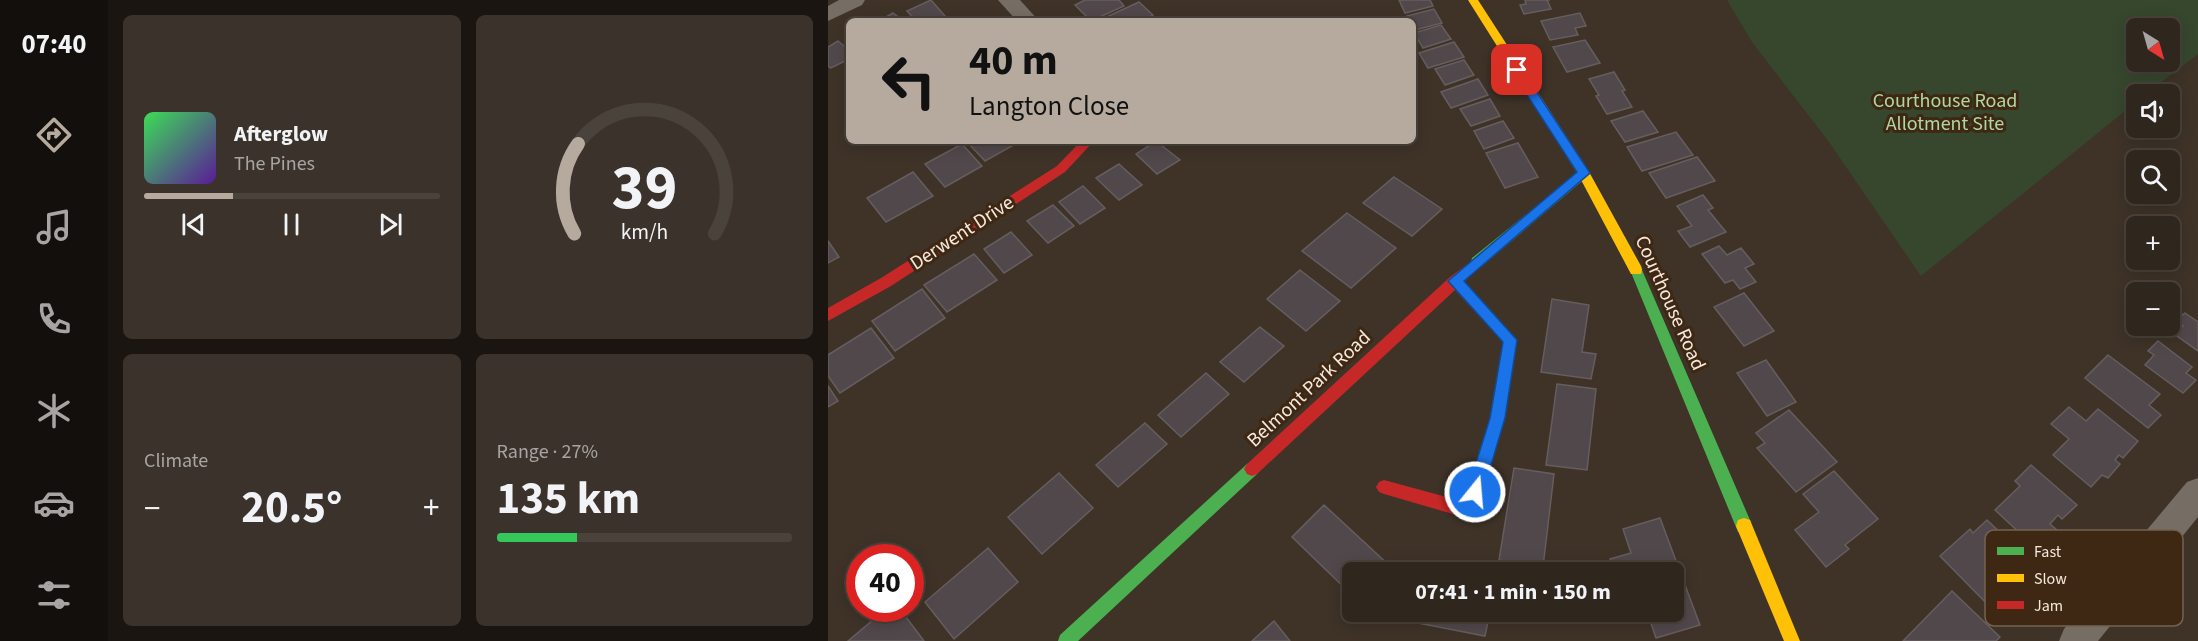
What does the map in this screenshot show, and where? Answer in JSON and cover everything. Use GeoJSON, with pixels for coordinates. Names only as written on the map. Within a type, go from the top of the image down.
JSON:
{"type":"FeatureCollection","features":[{"type":"Feature","properties":{"kind":"street"},"geometry":{"type":"LineString","coordinates":[[828,14],[855,0]]}},
{"type":"Feature","properties":{"kind":"street"},"geometry":{"type":"LineString","coordinates":[[1008,0],[1026,18]]}},
{"type":"Feature","properties":{"kind":"street","name":"Courthouse Road"},"geometry":{"type":"LineString","coordinates":[[1473,0],[1584,173],[1631,257],[1792,641]]}},
{"type":"Feature","properties":{"kind":"street","name":"Derwent Drive"},"geometry":{"type":"LineString","coordinates":[[828,315],[886,282],[1061,169],[1085,144]]}},
{"type":"Feature","properties":{"kind":"street","name":"Belmont Park Road"},"geometry":{"type":"LineString","coordinates":[[1066,641],[1455,281],[1584,173]]}},
{"type":"Feature","properties":{"kind":"street"},"geometry":{"type":"LineString","coordinates":[[1384,487],[1470,511],[1497,418],[1510,340],[1455,281]]}},
{"type":"Feature","properties":{"kind":"street"},"geometry":{"type":"LineString","coordinates":[[2168,530],[2198,493]]}},
{"type":"Feature","properties":{"kind":"street"},"geometry":{"type":"LineString","coordinates":[[2076,641],[2088,626]]}},
{"type":"Feature","properties":{"kind":"green space","name":"Courthouse Road Allotment Site"},"geometry":{"type":"Polygon","coordinates":[[[1727,0],[2198,0],[2198,54],[2180,68],[2180,18],[2126,18],[2126,72],[2175,72],[2159,84],[2126,84],[2126,110],[1921,276],[1829,142],[1752,42],[1727,0]]]}},
{"type":"Feature","properties":{"kind":"building"},"geometry":{"type":"Polygon","coordinates":[[[931,0],[945,16],[913,18],[907,11],[931,0]]]}},
{"type":"Feature","properties":{"kind":"building"},"geometry":{"type":"Polygon","coordinates":[[[1085,0],[1119,0],[1124,6],[1098,18],[1088,18],[1075,5],[1085,0]]]}},
{"type":"Feature","properties":{"kind":"building"},"geometry":{"type":"Polygon","coordinates":[[[1399,0],[1430,0],[1433,6],[1405,13],[1399,0]]]}},
{"type":"Feature","properties":{"kind":"building"},"geometry":{"type":"Polygon","coordinates":[[[1525,0],[1547,0],[1551,9],[1524,14],[1520,5],[1526,4],[1525,0]]]}},
{"type":"Feature","properties":{"kind":"building"},"geometry":{"type":"Polygon","coordinates":[[[1139,2],[1153,15],[1147,18],[1104,18],[1139,2]]]}},
{"type":"Feature","properties":{"kind":"building"},"geometry":{"type":"Polygon","coordinates":[[[1434,9],[1442,23],[1416,30],[1416,18],[1407,16],[1434,9]]]}},
{"type":"Feature","properties":{"kind":"building"},"geometry":{"type":"Polygon","coordinates":[[[893,13],[900,18],[884,18],[893,13]]]}},
{"type":"Feature","properties":{"kind":"building"},"geometry":{"type":"Polygon","coordinates":[[[1580,13],[1586,26],[1575,28],[1578,35],[1550,40],[1541,21],[1580,13]]]}},
{"type":"Feature","properties":{"kind":"building"},"geometry":{"type":"Polygon","coordinates":[[[1441,25],[1451,39],[1423,48],[1416,32],[1441,25]]]}},
{"type":"Feature","properties":{"kind":"building"},"geometry":{"type":"Polygon","coordinates":[[[1585,40],[1600,63],[1567,72],[1553,47],[1585,40]]]}},
{"type":"Feature","properties":{"kind":"building"},"geometry":{"type":"Polygon","coordinates":[[[838,41],[846,48],[846,60],[831,68],[828,66],[828,47],[838,41]]]}},
{"type":"Feature","properties":{"kind":"building"},"geometry":{"type":"Polygon","coordinates":[[[1454,42],[1464,57],[1428,68],[1419,53],[1454,42]]]}},
{"type":"Feature","properties":{"kind":"building"},"geometry":{"type":"Polygon","coordinates":[[[1464,60],[1474,75],[1445,85],[1435,69],[1464,60]]]}},
{"type":"Feature","properties":{"kind":"building"},"geometry":{"type":"Polygon","coordinates":[[[1614,72],[1632,107],[1607,114],[1589,79],[1614,72]]]}},
{"type":"Feature","properties":{"kind":"building"},"geometry":{"type":"Polygon","coordinates":[[[1478,79],[1488,95],[1451,108],[1441,92],[1478,79]]]}},
{"type":"Feature","properties":{"kind":"building"},"geometry":{"type":"Polygon","coordinates":[[[1490,99],[1500,116],[1471,126],[1460,109],[1490,99]]]}},
{"type":"Feature","properties":{"kind":"building"},"geometry":{"type":"Polygon","coordinates":[[[1643,111],[1658,132],[1625,142],[1611,121],[1643,111]]]}},
{"type":"Feature","properties":{"kind":"building"},"geometry":{"type":"Polygon","coordinates":[[[1503,121],[1514,138],[1484,149],[1474,131],[1503,121]]]}},
{"type":"Feature","properties":{"kind":"building"},"geometry":{"type":"Polygon","coordinates":[[[1676,132],[1693,155],[1642,171],[1627,147],[1676,132]]]}},
{"type":"Feature","properties":{"kind":"building"},"geometry":{"type":"Polygon","coordinates":[[[1518,143],[1538,177],[1505,188],[1486,153],[1518,143]]]}},
{"type":"Feature","properties":{"kind":"building"},"geometry":{"type":"Polygon","coordinates":[[[962,144],[982,166],[945,187],[925,164],[962,144]]]}},
{"type":"Feature","properties":{"kind":"building"},"geometry":{"type":"Polygon","coordinates":[[[969,144],[1016,144],[985,161],[969,144]]]}},
{"type":"Feature","properties":{"kind":"building"},"geometry":{"type":"Polygon","coordinates":[[[1151,144],[1160,144],[1180,160],[1157,174],[1136,154],[1151,144]]]}},
{"type":"Feature","properties":{"kind":"building"},"geometry":{"type":"Polygon","coordinates":[[[1697,157],[1715,181],[1666,198],[1649,173],[1697,157]]]}},
{"type":"Feature","properties":{"kind":"building"},"geometry":{"type":"Polygon","coordinates":[[[1119,164],[1142,185],[1119,200],[1096,178],[1119,164]]]}},
{"type":"Feature","properties":{"kind":"building"},"geometry":{"type":"Polygon","coordinates":[[[913,172],[933,196],[886,222],[867,198],[913,172]]]}},
{"type":"Feature","properties":{"kind":"building"},"geometry":{"type":"Polygon","coordinates":[[[1394,177],[1442,209],[1412,236],[1363,203],[1394,177]]]}},
{"type":"Feature","properties":{"kind":"building"},"geometry":{"type":"Polygon","coordinates":[[[1083,186],[1105,208],[1080,224],[1059,202],[1083,186]]]}},
{"type":"Feature","properties":{"kind":"building"},"geometry":{"type":"Polygon","coordinates":[[[1703,195],[1713,208],[1708,210],[1726,232],[1690,247],[1678,231],[1692,226],[1677,206],[1703,195]]]}},
{"type":"Feature","properties":{"kind":"building"},"geometry":{"type":"Polygon","coordinates":[[[1053,205],[1074,226],[1048,243],[1027,221],[1053,205]]]}},
{"type":"Feature","properties":{"kind":"building"},"geometry":{"type":"Polygon","coordinates":[[[1347,213],[1396,248],[1351,288],[1302,251],[1347,213]]]}},
{"type":"Feature","properties":{"kind":"building"},"geometry":{"type":"Polygon","coordinates":[[[1011,232],[1032,255],[1004,273],[984,249],[1011,232]]]}},
{"type":"Feature","properties":{"kind":"building"},"geometry":{"type":"Polygon","coordinates":[[[828,241],[839,257],[828,263],[828,241]]]}},
{"type":"Feature","properties":{"kind":"building"},"geometry":{"type":"Polygon","coordinates":[[[1719,246],[1727,255],[1741,248],[1754,264],[1745,268],[1756,282],[1740,289],[1733,280],[1725,283],[1702,254],[1719,246]]]}},
{"type":"Feature","properties":{"kind":"building"},"geometry":{"type":"Polygon","coordinates":[[[974,254],[997,280],[947,312],[924,285],[974,254]]]}},
{"type":"Feature","properties":{"kind":"building"},"geometry":{"type":"Polygon","coordinates":[[[1300,270],[1340,301],[1306,331],[1267,299],[1300,270]]]}},
{"type":"Feature","properties":{"kind":"building"},"geometry":{"type":"Polygon","coordinates":[[[922,289],[945,318],[895,351],[872,321],[922,289]]]}},
{"type":"Feature","properties":{"kind":"building"},"geometry":{"type":"Polygon","coordinates":[[[1744,293],[1774,331],[1744,346],[1714,307],[1744,293]]]}},
{"type":"Feature","properties":{"kind":"building"},"geometry":{"type":"Polygon","coordinates":[[[1552,299],[1589,305],[1582,352],[1596,354],[1591,379],[1541,372],[1552,299]]]}},
{"type":"Feature","properties":{"kind":"building"},"geometry":{"type":"Polygon","coordinates":[[[2185,313],[2198,322],[2198,351],[2177,336],[2180,336],[2180,329],[2183,326],[2180,323],[2180,317],[2185,313]]]}},
{"type":"Feature","properties":{"kind":"building"},"geometry":{"type":"Polygon","coordinates":[[[1260,327],[1284,346],[1244,382],[1220,362],[1260,327]]]}},
{"type":"Feature","properties":{"kind":"building"},"geometry":{"type":"Polygon","coordinates":[[[871,328],[894,358],[840,393],[828,376],[828,355],[871,328]]]}},
{"type":"Feature","properties":{"kind":"building"},"geometry":{"type":"Polygon","coordinates":[[[2158,341],[2192,367],[2186,373],[2196,380],[2183,393],[2145,365],[2154,355],[2148,351],[2158,341]]]}},
{"type":"Feature","properties":{"kind":"building"},"geometry":{"type":"Polygon","coordinates":[[[2108,355],[2160,394],[2149,405],[2161,415],[2148,428],[2085,378],[2108,355]]]}},
{"type":"Feature","properties":{"kind":"building"},"geometry":{"type":"Polygon","coordinates":[[[1766,360],[1796,402],[1767,416],[1737,373],[1766,360]]]}},
{"type":"Feature","properties":{"kind":"building"},"geometry":{"type":"Polygon","coordinates":[[[1206,373],[1229,394],[1181,437],[1158,415],[1206,373]]]}},
{"type":"Feature","properties":{"kind":"building"},"geometry":{"type":"Polygon","coordinates":[[[1557,384],[1596,389],[1587,470],[1546,465],[1557,384]]]}},
{"type":"Feature","properties":{"kind":"building"},"geometry":{"type":"Polygon","coordinates":[[[828,386],[838,401],[828,407],[828,386]]]}},
{"type":"Feature","properties":{"kind":"building"},"geometry":{"type":"Polygon","coordinates":[[[2069,407],[2086,421],[2098,409],[2138,441],[2123,458],[2119,455],[2115,460],[2120,464],[2108,478],[2102,475],[2091,487],[2053,455],[2069,439],[2051,424],[2069,407]]]}},
{"type":"Feature","properties":{"kind":"building"},"geometry":{"type":"Polygon","coordinates":[[[1789,410],[1837,462],[1796,492],[1757,448],[1765,443],[1756,433],[1789,410]]]}},
{"type":"Feature","properties":{"kind":"building"},"geometry":{"type":"Polygon","coordinates":[[[1145,423],[1167,444],[1118,487],[1096,465],[1145,423]]]}},
{"type":"Feature","properties":{"kind":"building"},"geometry":{"type":"Polygon","coordinates":[[[2031,465],[2077,505],[2062,519],[2058,515],[2050,524],[2057,530],[2017,530],[1995,510],[2020,486],[2015,481],[2031,465]]]}},
{"type":"Feature","properties":{"kind":"building"},"geometry":{"type":"Polygon","coordinates":[[[1514,468],[1554,474],[1544,562],[1499,560],[1514,468]]]}},
{"type":"Feature","properties":{"kind":"building"},"geometry":{"type":"Polygon","coordinates":[[[1834,471],[1878,519],[1845,545],[1849,549],[1826,567],[1795,530],[1819,512],[1803,494],[1834,471]]]}},
{"type":"Feature","properties":{"kind":"building"},"geometry":{"type":"Polygon","coordinates":[[[1059,473],[1093,508],[1042,554],[1008,517],[1059,473]]]}},
{"type":"Feature","properties":{"kind":"building"},"geometry":{"type":"Polygon","coordinates":[[[1324,505],[1386,562],[1342,562],[1342,585],[1292,537],[1324,505]]]}},
{"type":"Feature","properties":{"kind":"building"},"geometry":{"type":"Polygon","coordinates":[[[1660,518],[1676,562],[1611,562],[1610,559],[1631,553],[1623,529],[1660,518]]]}},
{"type":"Feature","properties":{"kind":"building"},"geometry":{"type":"Polygon","coordinates":[[[1987,520],[1997,530],[1985,530],[1985,602],[1940,556],[1970,529],[1973,533],[1987,520]]]}},
{"type":"Feature","properties":{"kind":"building"},"geometry":{"type":"Polygon","coordinates":[[[988,548],[1018,582],[954,639],[925,602],[988,548]]]}},
{"type":"Feature","properties":{"kind":"building"},"geometry":{"type":"Polygon","coordinates":[[[1684,582],[1700,625],[1656,638],[1650,622],[1684,622],[1684,582]]]}},
{"type":"Feature","properties":{"kind":"building"},"geometry":{"type":"Polygon","coordinates":[[[1952,591],[1985,623],[1985,626],[1989,626],[2000,637],[1996,641],[1903,641],[1952,591]]]}},
{"type":"Feature","properties":{"kind":"building"},"geometry":{"type":"Polygon","coordinates":[[[1274,621],[1290,641],[1252,641],[1274,621]]]}},
{"type":"Feature","properties":{"kind":"building"},"geometry":{"type":"Polygon","coordinates":[[[871,622],[910,622],[924,641],[848,641],[871,622]]]}},
{"type":"Feature","properties":{"kind":"building"},"geometry":{"type":"Polygon","coordinates":[[[1413,622],[1488,622],[1485,636],[1413,622]]]}},
{"type":"Feature","properties":{"kind":"traffic: fast"},"geometry":{"type":"LineString","coordinates":[[1477,262],[1584,173]]}},
{"type":"Feature","properties":{"kind":"traffic: fast"},"geometry":{"type":"LineString","coordinates":[[1636,270],[1744,526]]}},
{"type":"Feature","properties":{"kind":"traffic: fast"},"geometry":{"type":"LineString","coordinates":[[1066,641],[1252,469]]}},
{"type":"Feature","properties":{"kind":"traffic: slow"},"geometry":{"type":"LineString","coordinates":[[1473,0],[1584,173],[1636,270]]}},
{"type":"Feature","properties":{"kind":"traffic: slow"},"geometry":{"type":"LineString","coordinates":[[1744,526],[1792,641]]}},
{"type":"Feature","properties":{"kind":"traffic: jam"},"geometry":{"type":"LineString","coordinates":[[828,315],[886,282],[1061,169],[1085,144]]}},
{"type":"Feature","properties":{"kind":"traffic: jam"},"geometry":{"type":"LineString","coordinates":[[1252,469],[1477,262]]}},
{"type":"Feature","properties":{"kind":"traffic: jam"},"geometry":{"type":"LineString","coordinates":[[1384,487],[1470,511],[1497,419],[1510,340],[1455,281]]}},
{"type":"Feature","properties":{"kind":"route"},"geometry":{"type":"LineString","coordinates":[[1475,492],[1497,418],[1510,340],[1455,281],[1584,173],[1517,70]]}}]}
